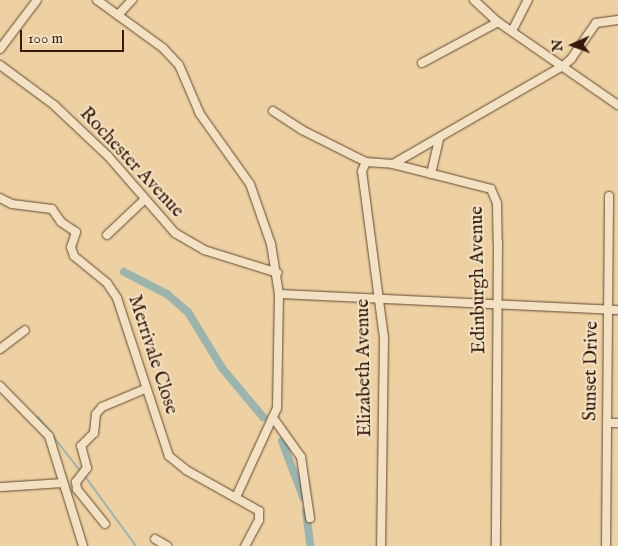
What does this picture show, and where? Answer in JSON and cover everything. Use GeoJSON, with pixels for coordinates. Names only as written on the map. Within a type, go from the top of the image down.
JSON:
{"type":"FeatureCollection","features":[{"type":"Feature","properties":{"kind":"street"},"geometry":{"type":"LineString","coordinates":[[0,49],[37,0]]}},
{"type":"Feature","properties":{"kind":"street"},"geometry":{"type":"LineString","coordinates":[[97,0],[164,48],[179,65],[200,114],[250,184],[278,272],[277,408],[274,419],[236,497]]}},
{"type":"Feature","properties":{"kind":"street"},"geometry":{"type":"LineString","coordinates":[[118,14],[132,0]]}},
{"type":"Feature","properties":{"kind":"street"},"geometry":{"type":"LineString","coordinates":[[474,0],[498,22],[618,105]]}},
{"type":"Feature","properties":{"kind":"street"},"geometry":{"type":"LineString","coordinates":[[512,31],[528,0]]}},
{"type":"Feature","properties":{"kind":"street"},"geometry":{"type":"LineString","coordinates":[[394,164],[563,66],[596,23],[618,20]]}},
{"type":"Feature","properties":{"kind":"street"},"geometry":{"type":"LineString","coordinates":[[422,63],[498,22]]}},
{"type":"Feature","properties":{"kind":"street","name":"Rochester Avenue"},"geometry":{"type":"LineString","coordinates":[[0,65],[54,104],[108,156],[174,233],[204,250],[278,272]]}},
{"type":"Feature","properties":{"kind":"street","name":"Edinburgh Avenue"},"geometry":{"type":"LineString","coordinates":[[273,111],[302,130],[366,162],[394,164],[491,190],[497,203],[496,546]]}},
{"type":"Feature","properties":{"kind":"street"},"geometry":{"type":"LineString","coordinates":[[431,174],[439,138]]}},
{"type":"Feature","properties":{"kind":"street","name":"Elizabeth Avenue"},"geometry":{"type":"LineString","coordinates":[[366,162],[362,171],[382,301],[381,546]]}},
{"type":"Feature","properties":{"kind":"street","name":"Sunset Drive"},"geometry":{"type":"LineString","coordinates":[[606,546],[609,309],[608,196]]}},
{"type":"Feature","properties":{"kind":"street","name":"Merrivale Close"},"geometry":{"type":"LineString","coordinates":[[0,198],[12,204],[52,208],[61,222],[75,230],[72,252],[114,291],[145,389],[169,456],[186,470],[236,497],[260,515],[245,546]]}},
{"type":"Feature","properties":{"kind":"street"},"geometry":{"type":"LineString","coordinates":[[107,235],[144,200]]}},
{"type":"Feature","properties":{"kind":"street"},"geometry":{"type":"LineString","coordinates":[[279,294],[382,301],[618,310]]}},
{"type":"Feature","properties":{"kind":"street"},"geometry":{"type":"LineString","coordinates":[[0,349],[25,330]]}},
{"type":"Feature","properties":{"kind":"street"},"geometry":{"type":"LineString","coordinates":[[0,386],[49,436],[83,546]]}},
{"type":"Feature","properties":{"kind":"street"},"geometry":{"type":"LineString","coordinates":[[105,524],[81,494],[76,482],[87,465],[81,446],[94,433],[96,414],[102,407],[145,389]]}},
{"type":"Feature","properties":{"kind":"street"},"geometry":{"type":"LineString","coordinates":[[274,419],[300,457],[310,518]]}},
{"type":"Feature","properties":{"kind":"street"},"geometry":{"type":"LineString","coordinates":[[607,423],[618,423]]}},
{"type":"Feature","properties":{"kind":"street"},"geometry":{"type":"LineString","coordinates":[[2,487],[63,483]]}},
{"type":"Feature","properties":{"kind":"street"},"geometry":{"type":"LineString","coordinates":[[67,495],[81,494]]}},
{"type":"Feature","properties":{"kind":"street"},"geometry":{"type":"LineString","coordinates":[[155,539],[168,546]]}},
{"type":"Feature","properties":{"kind":"waterway"},"geometry":{"type":"LineString","coordinates":[[124,272],[167,294],[188,312],[222,368],[263,417]]}},
{"type":"Feature","properties":{"kind":"waterway"},"geometry":{"type":"LineString","coordinates":[[38,417],[81,472]]}},
{"type":"Feature","properties":{"kind":"waterway"},"geometry":{"type":"LineString","coordinates":[[282,441],[303,497]]}},
{"type":"Feature","properties":{"kind":"waterway"},"geometry":{"type":"LineString","coordinates":[[84,475],[136,546]]}},
{"type":"Feature","properties":{"kind":"waterway"},"geometry":{"type":"LineString","coordinates":[[306,511],[310,546]]}}]}
